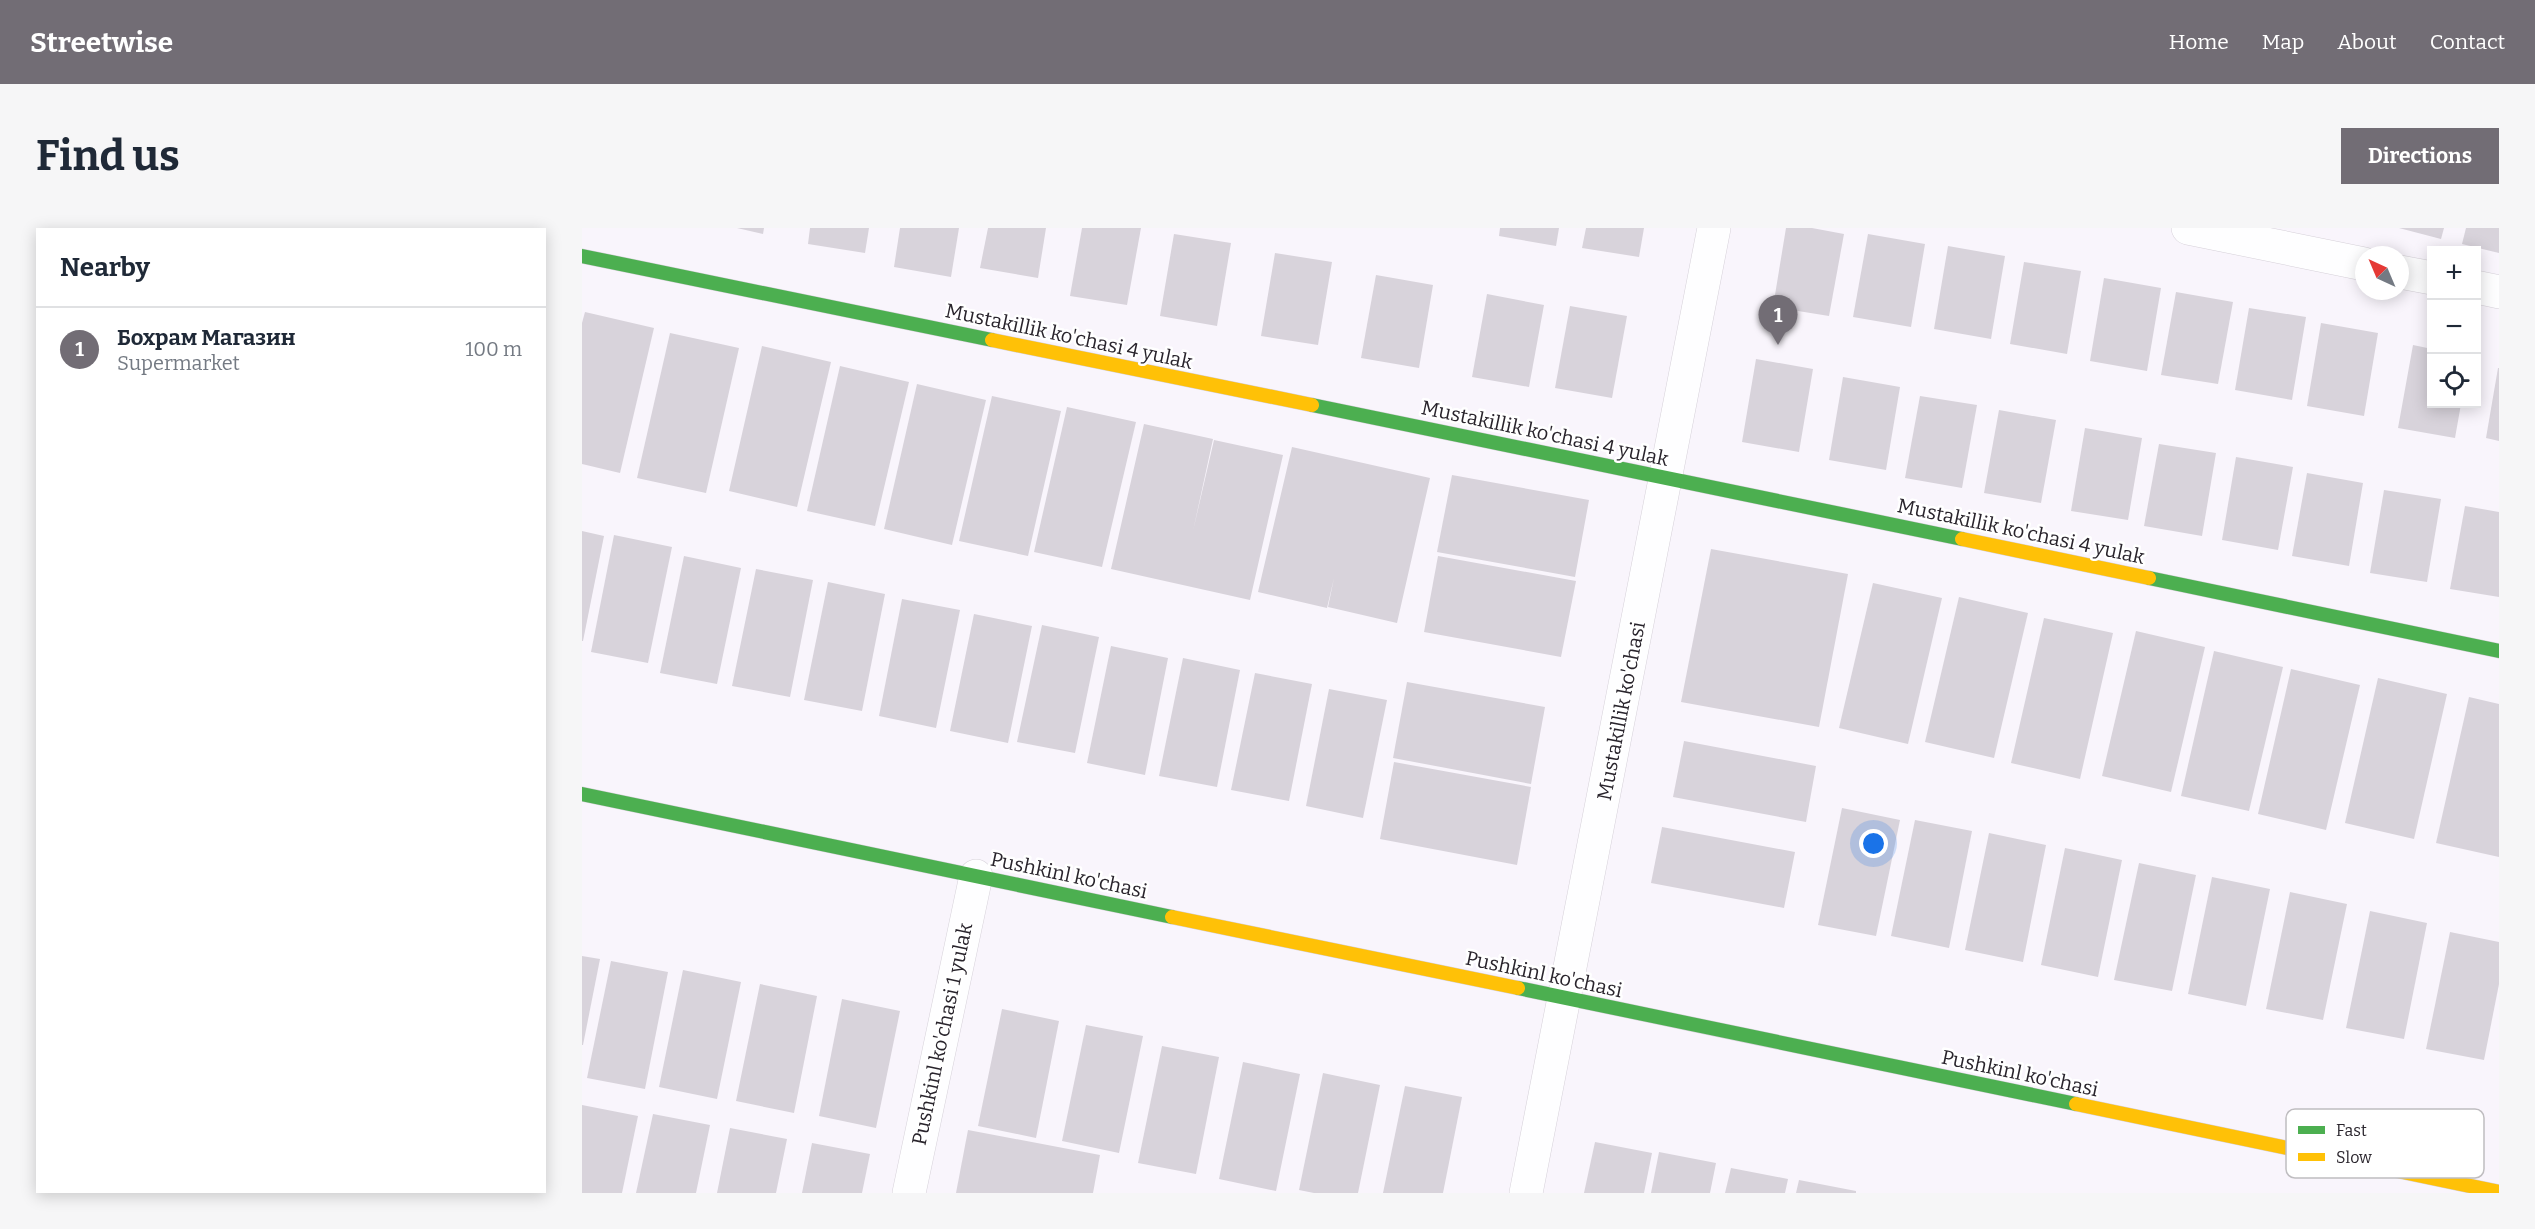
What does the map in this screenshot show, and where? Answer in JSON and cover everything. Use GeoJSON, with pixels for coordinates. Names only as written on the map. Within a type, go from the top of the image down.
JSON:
{"type":"FeatureCollection","features":[{"type":"Feature","properties":{"kind":"street","name":"Mustakillik ko'chasi"},"geometry":{"type":"LineString","coordinates":[[1526,1193],[1714,228]]}},
{"type":"Feature","properties":{"kind":"street"},"geometry":{"type":"LineString","coordinates":[[2188,228],[2355,262]]}},
{"type":"Feature","properties":{"kind":"street","name":"Mustakillik ko'chasi 4 yulak"},"geometry":{"type":"LineString","coordinates":[[582,256],[1666,477],[2499,651]]}},
{"type":"Feature","properties":{"kind":"street"},"geometry":{"type":"LineString","coordinates":[[2409,274],[2427,277]]}},
{"type":"Feature","properties":{"kind":"street"},"geometry":{"type":"LineString","coordinates":[[2481,288],[2499,292]]}},
{"type":"Feature","properties":{"kind":"street","name":"Pushkinl ko'chasi"},"geometry":{"type":"LineString","coordinates":[[582,794],[2286,1148]]}},
{"type":"Feature","properties":{"kind":"street","name":"Pushkinl ko'chasi 1 yulak"},"geometry":{"type":"LineString","coordinates":[[909,1193],[976,876]]}},
{"type":"Feature","properties":{"kind":"street","name":"Pushkinl ko'chasi"},"geometry":{"type":"LineString","coordinates":[[2432,1178],[2499,1192]]}},
{"type":"Feature","properties":{"kind":"building"},"geometry":{"type":"Polygon","coordinates":[[[737,228],[764,228],[763,234],[737,228]]]}},
{"type":"Feature","properties":{"kind":"building"},"geometry":{"type":"Polygon","coordinates":[[[810,228],[869,228],[865,253],[808,244],[810,228]]]}},
{"type":"Feature","properties":{"kind":"building"},"geometry":{"type":"Polygon","coordinates":[[[900,228],[959,228],[951,277],[894,267],[900,228]]]}},
{"type":"Feature","properties":{"kind":"building"},"geometry":{"type":"Polygon","coordinates":[[[988,228],[1046,228],[1038,278],[980,268],[988,228]]]}},
{"type":"Feature","properties":{"kind":"building"},"geometry":{"type":"Polygon","coordinates":[[[1082,228],[1141,228],[1127,305],[1070,296],[1082,228]]]}},
{"type":"Feature","properties":{"kind":"building"},"geometry":{"type":"Polygon","coordinates":[[[1500,228],[1559,228],[1556,246],[1499,236],[1500,228]]]}},
{"type":"Feature","properties":{"kind":"building"},"geometry":{"type":"Polygon","coordinates":[[[1586,228],[1644,228],[1639,257],[1582,248],[1586,228]]]}},
{"type":"Feature","properties":{"kind":"building"},"geometry":{"type":"Polygon","coordinates":[[[1786,228],[1812,228],[1844,234],[1829,316],[1773,307],[1786,228]]]}},
{"type":"Feature","properties":{"kind":"building"},"geometry":{"type":"Polygon","coordinates":[[[2399,228],[2444,228],[2441,239],[2399,228]]]}},
{"type":"Feature","properties":{"kind":"building"},"geometry":{"type":"Polygon","coordinates":[[[2466,228],[2499,228],[2499,253],[2481,249],[2481,246],[2462,244],[2466,228]]]}},
{"type":"Feature","properties":{"kind":"building"},"geometry":{"type":"Polygon","coordinates":[[[1174,234],[1231,243],[1217,326],[1160,316],[1174,234]]]}},
{"type":"Feature","properties":{"kind":"building"},"geometry":{"type":"Polygon","coordinates":[[[1868,234],[1925,244],[1911,327],[1853,317],[1868,234]]]}},
{"type":"Feature","properties":{"kind":"building"},"geometry":{"type":"Polygon","coordinates":[[[1948,246],[2005,256],[1991,339],[1934,329],[1948,246]]]}},
{"type":"Feature","properties":{"kind":"building"},"geometry":{"type":"Polygon","coordinates":[[[1275,253],[1332,262],[1318,345],[1261,336],[1275,253]]]}},
{"type":"Feature","properties":{"kind":"building"},"geometry":{"type":"Polygon","coordinates":[[[2024,262],[2081,271],[2067,354],[2010,344],[2024,262]]]}},
{"type":"Feature","properties":{"kind":"building"},"geometry":{"type":"Polygon","coordinates":[[[1376,275],[1433,285],[1419,368],[1361,358],[1376,275]]]}},
{"type":"Feature","properties":{"kind":"building"},"geometry":{"type":"Polygon","coordinates":[[[2104,278],[2161,288],[2147,371],[2090,361],[2104,278]]]}},
{"type":"Feature","properties":{"kind":"building"},"geometry":{"type":"Polygon","coordinates":[[[2176,292],[2233,302],[2218,384],[2161,375],[2176,292]]]}},
{"type":"Feature","properties":{"kind":"building"},"geometry":{"type":"Polygon","coordinates":[[[1487,294],[1544,305],[1529,387],[1472,377],[1487,294]]]}},
{"type":"Feature","properties":{"kind":"building"},"geometry":{"type":"Polygon","coordinates":[[[1570,306],[1627,316],[1612,398],[1555,388],[1570,306]]]}},
{"type":"Feature","properties":{"kind":"building"},"geometry":{"type":"Polygon","coordinates":[[[2249,308],[2306,317],[2292,400],[2235,390],[2249,308]]]}},
{"type":"Feature","properties":{"kind":"building"},"geometry":{"type":"Polygon","coordinates":[[[585,312],[654,328],[620,473],[582,464],[582,323],[585,312]]]}},
{"type":"Feature","properties":{"kind":"building"},"geometry":{"type":"Polygon","coordinates":[[[2321,323],[2378,333],[2364,416],[2307,406],[2321,323]]]}},
{"type":"Feature","properties":{"kind":"building"},"geometry":{"type":"Polygon","coordinates":[[[670,333],[739,348],[706,493],[637,478],[670,333]]]}},
{"type":"Feature","properties":{"kind":"building"},"geometry":{"type":"Polygon","coordinates":[[[2413,345],[2427,348],[2427,408],[2460,408],[2455,438],[2398,428],[2413,345]]]}},
{"type":"Feature","properties":{"kind":"building"},"geometry":{"type":"Polygon","coordinates":[[[762,346],[831,362],[797,507],[729,491],[762,346]]]}},
{"type":"Feature","properties":{"kind":"building"},"geometry":{"type":"Polygon","coordinates":[[[1756,359],[1813,369],[1799,452],[1742,442],[1756,359]]]}},
{"type":"Feature","properties":{"kind":"building"},"geometry":{"type":"Polygon","coordinates":[[[840,366],[909,382],[875,526],[807,511],[840,366]]]}},
{"type":"Feature","properties":{"kind":"building"},"geometry":{"type":"Polygon","coordinates":[[[2499,368],[2499,441],[2486,438],[2499,368]]]}},
{"type":"Feature","properties":{"kind":"building"},"geometry":{"type":"Polygon","coordinates":[[[1843,377],[1900,387],[1886,470],[1829,460],[1843,377]]]}},
{"type":"Feature","properties":{"kind":"building"},"geometry":{"type":"Polygon","coordinates":[[[917,384],[986,400],[952,545],[884,529],[917,384]]]}},
{"type":"Feature","properties":{"kind":"building"},"geometry":{"type":"Polygon","coordinates":[[[992,396],[1061,411],[1028,556],[959,541],[992,396]]]}},
{"type":"Feature","properties":{"kind":"building"},"geometry":{"type":"Polygon","coordinates":[[[1920,396],[1977,405],[1962,488],[1905,478],[1920,396]]]}},
{"type":"Feature","properties":{"kind":"building"},"geometry":{"type":"Polygon","coordinates":[[[1067,407],[1136,422],[1102,567],[1034,552],[1067,407]]]}},
{"type":"Feature","properties":{"kind":"building"},"geometry":{"type":"Polygon","coordinates":[[[1999,410],[2056,420],[2041,503],[1984,493],[1999,410]]]}},
{"type":"Feature","properties":{"kind":"building"},"geometry":{"type":"Polygon","coordinates":[[[1144,424],[1213,439],[1193,531],[1214,440],[1283,455],[1250,600],[1111,569],[1144,424]]]}},
{"type":"Feature","properties":{"kind":"building"},"geometry":{"type":"Polygon","coordinates":[[[2085,428],[2142,438],[2128,520],[2071,511],[2085,428]]]}},
{"type":"Feature","properties":{"kind":"building"},"geometry":{"type":"Polygon","coordinates":[[[2159,444],[2216,453],[2202,536],[2144,526],[2159,444]]]}},
{"type":"Feature","properties":{"kind":"building"},"geometry":{"type":"Polygon","coordinates":[[[1292,447],[1430,478],[1397,623],[1328,607],[1334,578],[1327,608],[1258,592],[1292,447]]]}},
{"type":"Feature","properties":{"kind":"building"},"geometry":{"type":"Polygon","coordinates":[[[2236,457],[2293,467],[2278,550],[2222,540],[2236,457]]]}},
{"type":"Feature","properties":{"kind":"building"},"geometry":{"type":"Polygon","coordinates":[[[2307,473],[2363,483],[2349,566],[2292,556],[2307,473]]]}},
{"type":"Feature","properties":{"kind":"building"},"geometry":{"type":"Polygon","coordinates":[[[1452,475],[1589,500],[1575,577],[1437,552],[1452,475]]]}},
{"type":"Feature","properties":{"kind":"building"},"geometry":{"type":"Polygon","coordinates":[[[2384,490],[2441,499],[2427,582],[2370,573],[2384,490]]]}},
{"type":"Feature","properties":{"kind":"building"},"geometry":{"type":"Polygon","coordinates":[[[2465,506],[2499,512],[2499,597],[2450,589],[2465,506]]]}},
{"type":"Feature","properties":{"kind":"building"},"geometry":{"type":"Polygon","coordinates":[[[582,531],[604,536],[583,641],[582,641],[582,531]]]}},
{"type":"Feature","properties":{"kind":"building"},"geometry":{"type":"Polygon","coordinates":[[[614,535],[672,547],[648,663],[591,652],[614,535]]]}},
{"type":"Feature","properties":{"kind":"building"},"geometry":{"type":"Polygon","coordinates":[[[1711,549],[1848,574],[1819,727],[1681,702],[1711,549]]]}},
{"type":"Feature","properties":{"kind":"building"},"geometry":{"type":"Polygon","coordinates":[[[684,556],[741,568],[717,684],[660,673],[684,556]]]}},
{"type":"Feature","properties":{"kind":"building"},"geometry":{"type":"Polygon","coordinates":[[[1438,556],[1576,581],[1561,657],[1424,632],[1438,556]]]}},
{"type":"Feature","properties":{"kind":"building"},"geometry":{"type":"Polygon","coordinates":[[[756,569],[813,580],[790,697],[732,686],[756,569]]]}},
{"type":"Feature","properties":{"kind":"building"},"geometry":{"type":"Polygon","coordinates":[[[828,582],[885,594],[862,711],[804,700],[828,582]]]}},
{"type":"Feature","properties":{"kind":"building"},"geometry":{"type":"Polygon","coordinates":[[[1873,583],[1942,598],[1908,744],[1839,728],[1873,583]]]}},
{"type":"Feature","properties":{"kind":"building"},"geometry":{"type":"Polygon","coordinates":[[[1959,597],[2028,613],[1994,758],[1925,742],[1959,597]]]}},
{"type":"Feature","properties":{"kind":"building"},"geometry":{"type":"Polygon","coordinates":[[[902,599],[960,610],[936,728],[879,716],[902,599]]]}},
{"type":"Feature","properties":{"kind":"building"},"geometry":{"type":"Polygon","coordinates":[[[974,614],[1032,626],[1008,743],[950,731],[974,614]]]}},
{"type":"Feature","properties":{"kind":"building"},"geometry":{"type":"Polygon","coordinates":[[[2044,618],[2113,633],[2080,779],[2011,763],[2044,618]]]}},
{"type":"Feature","properties":{"kind":"building"},"geometry":{"type":"Polygon","coordinates":[[[1042,625],[1099,637],[1075,753],[1017,742],[1042,625]]]}},
{"type":"Feature","properties":{"kind":"building"},"geometry":{"type":"Polygon","coordinates":[[[2136,631],[2205,647],[2171,792],[2102,776],[2136,631]]]}},
{"type":"Feature","properties":{"kind":"building"},"geometry":{"type":"Polygon","coordinates":[[[1111,646],[1168,658],[1145,775],[1087,763],[1111,646]]]}},
{"type":"Feature","properties":{"kind":"building"},"geometry":{"type":"Polygon","coordinates":[[[2214,651],[2283,667],[2249,811],[2181,796],[2214,651]]]}},
{"type":"Feature","properties":{"kind":"building"},"geometry":{"type":"Polygon","coordinates":[[[1183,658],[1240,670],[1217,787],[1159,776],[1183,658]]]}},
{"type":"Feature","properties":{"kind":"building"},"geometry":{"type":"Polygon","coordinates":[[[2291,669],[2360,685],[2326,830],[2258,814],[2291,669]]]}},
{"type":"Feature","properties":{"kind":"building"},"geometry":{"type":"Polygon","coordinates":[[[1255,673],[1312,684],[1289,801],[1231,790],[1255,673]]]}},
{"type":"Feature","properties":{"kind":"building"},"geometry":{"type":"Polygon","coordinates":[[[2378,678],[2447,694],[2414,839],[2345,823],[2378,678]]]}},
{"type":"Feature","properties":{"kind":"building"},"geometry":{"type":"Polygon","coordinates":[[[1407,682],[1545,707],[1531,784],[1393,758],[1407,682]]]}},
{"type":"Feature","properties":{"kind":"building"},"geometry":{"type":"Polygon","coordinates":[[[1329,689],[1387,700],[1363,818],[1306,806],[1329,689]]]}},
{"type":"Feature","properties":{"kind":"building"},"geometry":{"type":"Polygon","coordinates":[[[2469,697],[2499,704],[2499,857],[2436,843],[2469,697]]]}},
{"type":"Feature","properties":{"kind":"building"},"geometry":{"type":"Polygon","coordinates":[[[1684,741],[1816,766],[1806,822],[1673,797],[1684,741]]]}},
{"type":"Feature","properties":{"kind":"building"},"geometry":{"type":"Polygon","coordinates":[[[1394,762],[1531,787],[1517,865],[1380,839],[1394,762]]]}},
{"type":"Feature","properties":{"kind":"building"},"geometry":{"type":"Polygon","coordinates":[[[1842,808],[1900,820],[1876,936],[1818,925],[1842,808]]]}},
{"type":"Feature","properties":{"kind":"building"},"geometry":{"type":"Polygon","coordinates":[[[1915,820],[1972,831],[1949,948],[1891,936],[1915,820]]]}},
{"type":"Feature","properties":{"kind":"building"},"geometry":{"type":"Polygon","coordinates":[[[1662,827],[1795,852],[1784,908],[1651,883],[1662,827]]]}},
{"type":"Feature","properties":{"kind":"building"},"geometry":{"type":"Polygon","coordinates":[[[1989,833],[2046,845],[2023,962],[1965,950],[1989,833]]]}},
{"type":"Feature","properties":{"kind":"building"},"geometry":{"type":"Polygon","coordinates":[[[2065,848],[2122,860],[2098,977],[2041,965],[2065,848]]]}},
{"type":"Feature","properties":{"kind":"building"},"geometry":{"type":"Polygon","coordinates":[[[2139,863],[2196,875],[2172,991],[2114,980],[2139,863]]]}},
{"type":"Feature","properties":{"kind":"building"},"geometry":{"type":"Polygon","coordinates":[[[2212,877],[2270,889],[2246,1006],[2188,994],[2212,877]]]}},
{"type":"Feature","properties":{"kind":"building"},"geometry":{"type":"Polygon","coordinates":[[[2290,892],[2347,904],[2323,1020],[2266,1009],[2290,892]]]}},
{"type":"Feature","properties":{"kind":"building"},"geometry":{"type":"Polygon","coordinates":[[[2370,911],[2427,923],[2404,1039],[2346,1028],[2370,911]]]}},
{"type":"Feature","properties":{"kind":"building"},"geometry":{"type":"Polygon","coordinates":[[[2450,932],[2499,942],[2499,984],[2484,1060],[2426,1049],[2450,932]]]}},
{"type":"Feature","properties":{"kind":"building"},"geometry":{"type":"Polygon","coordinates":[[[582,956],[600,959],[583,1045],[582,1045],[582,956]]]}},
{"type":"Feature","properties":{"kind":"building"},"geometry":{"type":"Polygon","coordinates":[[[611,961],[668,972],[645,1089],[587,1078],[611,961]]]}},
{"type":"Feature","properties":{"kind":"building"},"geometry":{"type":"Polygon","coordinates":[[[683,970],[741,982],[717,1099],[659,1087],[683,970]]]}},
{"type":"Feature","properties":{"kind":"building"},"geometry":{"type":"Polygon","coordinates":[[[760,984],[817,996],[794,1113],[736,1101],[760,984]]]}},
{"type":"Feature","properties":{"kind":"building"},"geometry":{"type":"Polygon","coordinates":[[[842,999],[900,1011],[876,1128],[819,1116],[842,999]]]}},
{"type":"Feature","properties":{"kind":"building"},"geometry":{"type":"Polygon","coordinates":[[[1002,1009],[1059,1021],[1036,1138],[978,1126],[1002,1009]]]}},
{"type":"Feature","properties":{"kind":"building"},"geometry":{"type":"Polygon","coordinates":[[[1086,1025],[1143,1036],[1119,1153],[1062,1141],[1086,1025]]]}},
{"type":"Feature","properties":{"kind":"building"},"geometry":{"type":"Polygon","coordinates":[[[1162,1046],[1219,1057],[1196,1174],[1138,1163],[1162,1046]]]}},
{"type":"Feature","properties":{"kind":"building"},"geometry":{"type":"Polygon","coordinates":[[[1243,1062],[1300,1074],[1276,1191],[1219,1179],[1243,1062]]]}},
{"type":"Feature","properties":{"kind":"building"},"geometry":{"type":"Polygon","coordinates":[[[1323,1073],[1380,1085],[1358,1193],[1314,1193],[1299,1190],[1323,1073]]]}},
{"type":"Feature","properties":{"kind":"building"},"geometry":{"type":"Polygon","coordinates":[[[1405,1086],[1462,1097],[1443,1193],[1383,1193],[1405,1086]]]}},
{"type":"Feature","properties":{"kind":"building"},"geometry":{"type":"Polygon","coordinates":[[[582,1105],[638,1116],[622,1193],[582,1193],[582,1105]]]}},
{"type":"Feature","properties":{"kind":"building"},"geometry":{"type":"Polygon","coordinates":[[[653,1114],[710,1125],[696,1193],[636,1193],[653,1114]]]}},
{"type":"Feature","properties":{"kind":"building"},"geometry":{"type":"Polygon","coordinates":[[[730,1128],[787,1139],[776,1193],[717,1193],[730,1128]]]}},
{"type":"Feature","properties":{"kind":"building"},"geometry":{"type":"Polygon","coordinates":[[[968,1130],[1100,1155],[1093,1193],[956,1193],[968,1130]]]}},
{"type":"Feature","properties":{"kind":"building"},"geometry":{"type":"Polygon","coordinates":[[[1595,1142],[1652,1153],[1644,1193],[1584,1193],[1595,1142]]]}},
{"type":"Feature","properties":{"kind":"building"},"geometry":{"type":"Polygon","coordinates":[[[812,1143],[870,1154],[862,1193],[802,1193],[812,1143]]]}},
{"type":"Feature","properties":{"kind":"building"},"geometry":{"type":"Polygon","coordinates":[[[1659,1152],[1716,1163],[1710,1193],[1651,1193],[1659,1152]]]}},
{"type":"Feature","properties":{"kind":"building"},"geometry":{"type":"Polygon","coordinates":[[[1731,1168],[1788,1179],[1785,1193],[1725,1193],[1731,1168]]]}},
{"type":"Feature","properties":{"kind":"building"},"geometry":{"type":"Polygon","coordinates":[[[1799,1180],[1856,1191],[1856,1193],[1796,1193],[1799,1180]]]}},
{"type":"Feature","properties":{"kind":"traffic: fast"},"geometry":{"type":"LineString","coordinates":[[582,256],[992,340]]}},
{"type":"Feature","properties":{"kind":"traffic: fast"},"geometry":{"type":"LineString","coordinates":[[1312,405],[1962,539]]}},
{"type":"Feature","properties":{"kind":"traffic: fast"},"geometry":{"type":"LineString","coordinates":[[2149,578],[2499,651]]}},
{"type":"Feature","properties":{"kind":"traffic: fast"},"geometry":{"type":"LineString","coordinates":[[582,794],[1172,917]]}},
{"type":"Feature","properties":{"kind":"traffic: fast"},"geometry":{"type":"LineString","coordinates":[[1518,988],[2076,1104]]}},
{"type":"Feature","properties":{"kind":"traffic: slow"},"geometry":{"type":"LineString","coordinates":[[992,340],[1312,405]]}},
{"type":"Feature","properties":{"kind":"traffic: slow"},"geometry":{"type":"LineString","coordinates":[[1962,539],[2149,578]]}},
{"type":"Feature","properties":{"kind":"traffic: slow"},"geometry":{"type":"LineString","coordinates":[[1172,917],[1518,988]]}},
{"type":"Feature","properties":{"kind":"traffic: slow"},"geometry":{"type":"LineString","coordinates":[[2076,1104],[2286,1148]]}},
{"type":"Feature","properties":{"kind":"traffic: slow"},"geometry":{"type":"LineString","coordinates":[[2432,1178],[2499,1192]]}},
{"type":"Feature","properties":{"kind":"place","name":"Бохрам Магазин"},"geometry":{"type":"Point","coordinates":[1778,345]}}]}
